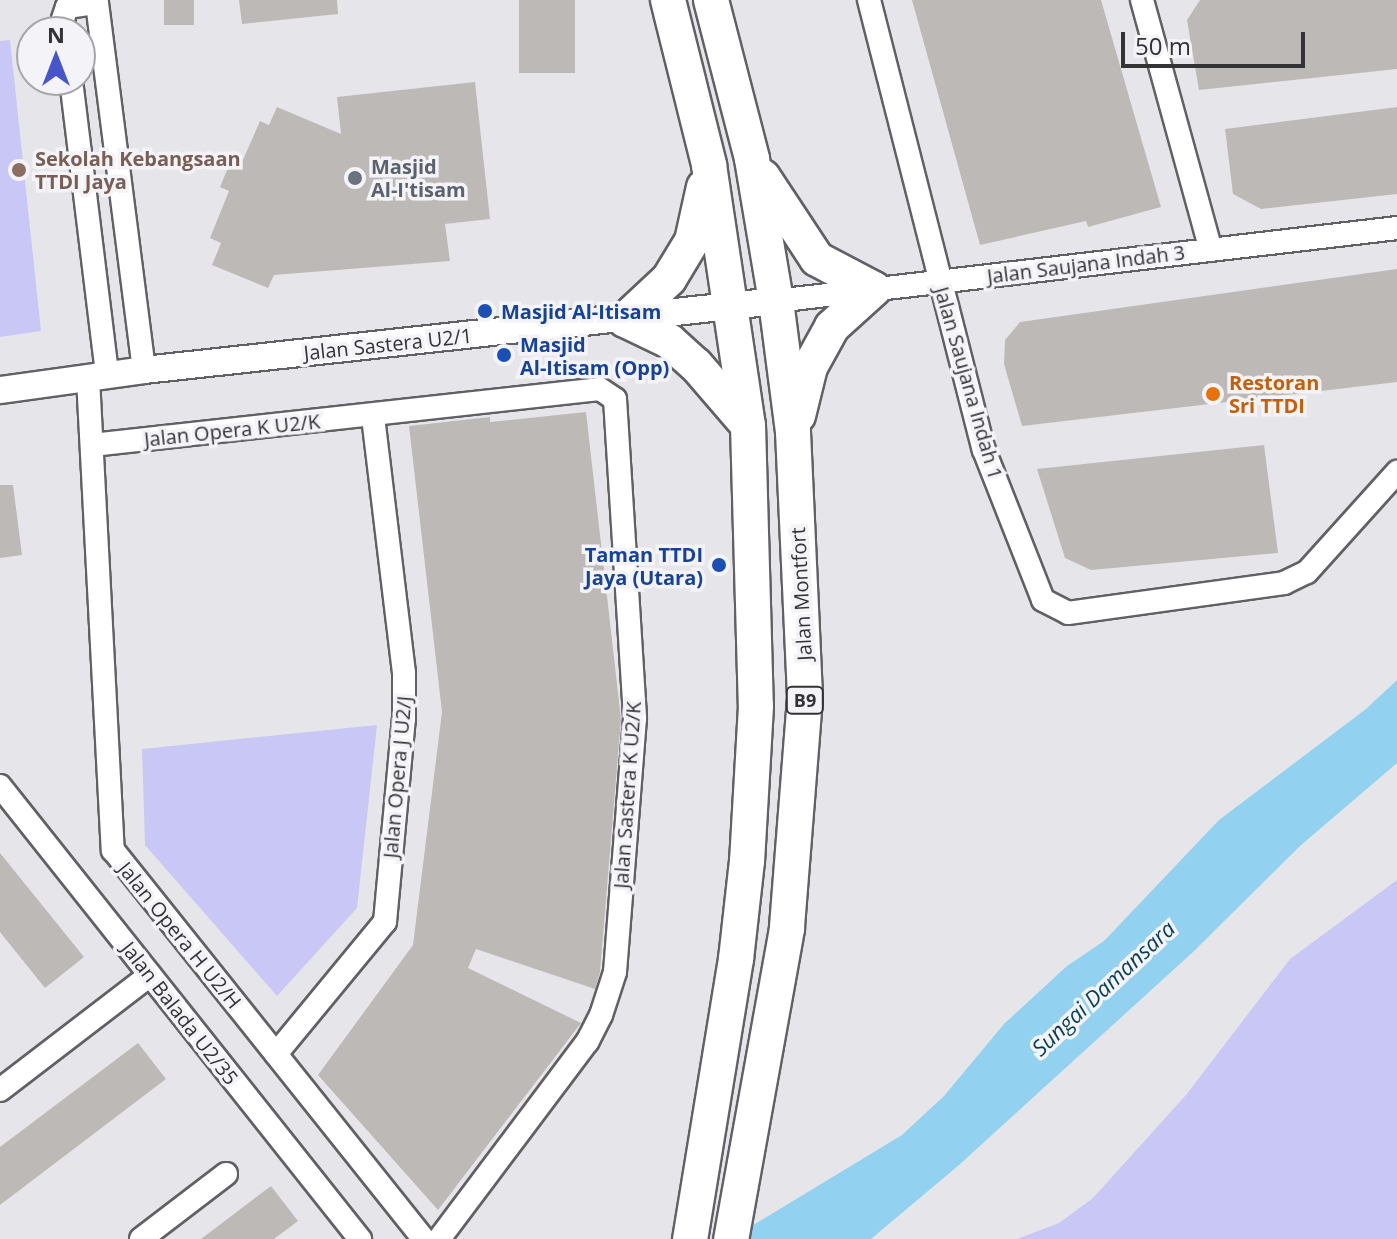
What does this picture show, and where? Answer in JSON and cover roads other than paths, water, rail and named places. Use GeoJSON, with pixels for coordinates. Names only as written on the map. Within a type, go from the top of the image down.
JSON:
{"type":"FeatureCollection","features":[{"type":"Feature","properties":{"kind":"main road","name":"B9"},"geometry":{"type":"LineString","coordinates":[[668,0],[709,165],[748,425],[756,706],[747,861],[711,1124],[690,1239]]}},
{"type":"Feature","properties":{"kind":"main road","name":"Jalan Montfort"},"geometry":{"type":"LineString","coordinates":[[711,0],[752,159],[776,301],[793,432],[805,698],[787,929],[731,1239]]}},
{"type":"Feature","properties":{"kind":"main road"},"geometry":{"type":"LineString","coordinates":[[752,159],[817,259],[874,289],[832,327],[810,367],[793,432]]}},
{"type":"Feature","properties":{"kind":"main road"},"geometry":{"type":"LineString","coordinates":[[709,165],[692,241],[669,279],[625,320],[669,341],[696,365],[748,425]]}},
{"type":"Feature","properties":{"kind":"street","name":"Jalan Saujana Indah 1"},"geometry":{"type":"LineString","coordinates":[[869,0],[939,282],[995,477],[1043,600],[1068,613],[1284,583],[1307,572],[1397,472]]}},
{"type":"Feature","properties":{"kind":"street"},"geometry":{"type":"LineString","coordinates":[[1142,0],[1211,250]]}},
{"type":"Feature","properties":{"kind":"street"},"geometry":{"type":"LineString","coordinates":[[64,16],[67,7],[97,3],[144,370]]}},
{"type":"Feature","properties":{"kind":"street","name":"Jalan Opera H U2/H"},"geometry":{"type":"LineString","coordinates":[[72,96],[98,376],[92,445],[113,850],[423,1239]]}},
{"type":"Feature","properties":{"kind":"street","name":"Jalan Saujana Indah 3"},"geometry":{"type":"LineString","coordinates":[[776,301],[1397,228]]}},
{"type":"Feature","properties":{"kind":"street","name":"Jalan Sastera U2/1"},"geometry":{"type":"LineString","coordinates":[[0,390],[144,370],[625,320],[776,301]]}},
{"type":"Feature","properties":{"kind":"street","name":"Jalan Sastera K U2/K"},"geometry":{"type":"LineString","coordinates":[[373,415],[600,389],[615,399],[635,718],[615,972],[601,1015],[587,1042],[439,1239]]}},
{"type":"Feature","properties":{"kind":"street","name":"Jalan Opera K U2/K"},"geometry":{"type":"LineString","coordinates":[[92,445],[373,415]]}},
{"type":"Feature","properties":{"kind":"street","name":"Jalan Opera J U2/J"},"geometry":{"type":"LineString","coordinates":[[276,1054],[385,922],[404,719],[404,673],[373,415]]}},
{"type":"Feature","properties":{"kind":"street","name":"Jalan Balada U2/35"},"geometry":{"type":"LineString","coordinates":[[0,786],[360,1239]]}},
{"type":"Feature","properties":{"kind":"street"},"geometry":{"type":"LineString","coordinates":[[0,1090],[150,975]]}},
{"type":"Feature","properties":{"kind":"street"},"geometry":{"type":"LineString","coordinates":[[141,1239],[226,1174]]}},
{"type":"Feature","properties":{"kind":"water","name":"Sungai Damansara"},"geometry":{"type":"Polygon","coordinates":[[[1397,680],[1397,763],[1300,846],[1193,952],[959,1165],[871,1239],[730,1239],[902,1135],[944,1096],[1004,1024],[1067,966],[1104,941],[1219,820],[1366,709],[1397,680]]]}},
{"type":"Feature","properties":{"kind":"place","name":"Sekolah Kebangsaan TTDI Jaya"},"geometry":{"type":"Point","coordinates":[19,170]}},
{"type":"Feature","properties":{"kind":"place","name":"Masjid Al-I'tisam"},"geometry":{"type":"Point","coordinates":[355,178]}},
{"type":"Feature","properties":{"kind":"place","name":"Masjid Al-Itisam"},"geometry":{"type":"Point","coordinates":[485,311]}},
{"type":"Feature","properties":{"kind":"place","name":"Masjid Al-Itisam (Opp)"},"geometry":{"type":"Point","coordinates":[504,355]}},
{"type":"Feature","properties":{"kind":"place","name":"Restoran Sri TTDI"},"geometry":{"type":"Point","coordinates":[1213,394]}},
{"type":"Feature","properties":{"kind":"place","name":"Taman TTDI Jaya (Utara)"},"geometry":{"type":"Point","coordinates":[719,565]}}]}
